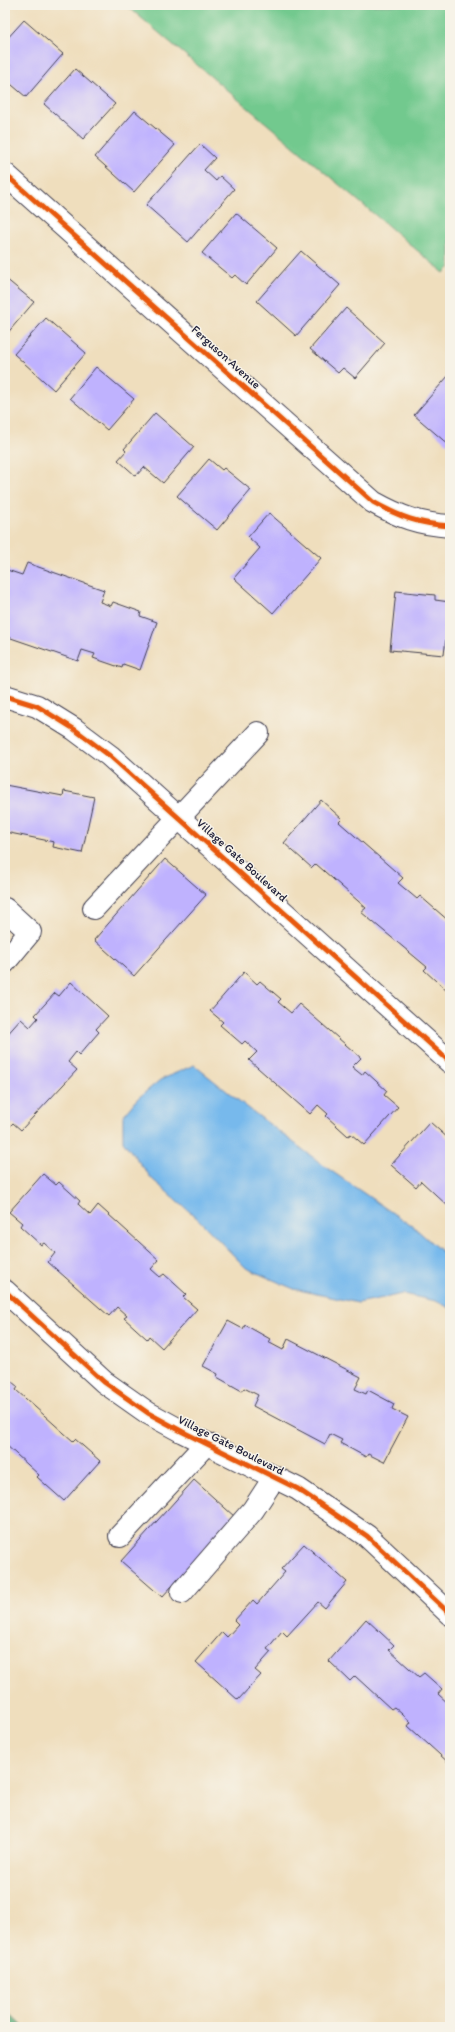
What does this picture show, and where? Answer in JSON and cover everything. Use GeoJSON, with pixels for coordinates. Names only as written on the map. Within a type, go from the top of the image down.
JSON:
{"type":"FeatureCollection","features":[{"type":"Feature","properties":{"kind":"street","name":"Ferguson Avenue"},"geometry":{"type":"LineString","coordinates":[[5,174],[373,502],[399,516],[427,524],[450,526]]}},
{"type":"Feature","properties":{"kind":"street","name":"Village Gate Boulevard"},"geometry":{"type":"LineString","coordinates":[[5,696],[37,706],[74,729],[110,756],[450,1062]]}},
{"type":"Feature","properties":{"kind":"street"},"geometry":{"type":"LineString","coordinates":[[94,908],[258,733]]}},
{"type":"Feature","properties":{"kind":"street"},"geometry":{"type":"LineString","coordinates":[[5,909],[30,932],[5,962]]}},
{"type":"Feature","properties":{"kind":"street","name":"Village Gate Boulevard"},"geometry":{"type":"LineString","coordinates":[[5,1291],[104,1382],[148,1413],[206,1444],[298,1489],[367,1536],[450,1614]]}},
{"type":"Feature","properties":{"kind":"street"},"geometry":{"type":"LineString","coordinates":[[120,1536],[206,1444]]}},
{"type":"Feature","properties":{"kind":"street"},"geometry":{"type":"LineString","coordinates":[[182,1592],[253,1510],[274,1478]]}},
{"type":"Feature","properties":{"kind":"green space"},"geometry":{"type":"Polygon","coordinates":[[[126,5],[450,5],[450,267],[444,273],[126,5]]]}},
{"type":"Feature","properties":{"kind":"green space"},"geometry":{"type":"Polygon","coordinates":[[[5,2009],[24,2027],[5,2027],[5,2009]]]}},
{"type":"Feature","properties":{"kind":"water"},"geometry":{"type":"Polygon","coordinates":[[[194,1065],[327,1168],[416,1229],[450,1259],[450,1308],[436,1301],[403,1294],[358,1303],[294,1289],[246,1268],[198,1219],[152,1179],[123,1141],[123,1116],[137,1099],[160,1080],[194,1065]]]}},
{"type":"Feature","properties":{"kind":"building"},"geometry":{"type":"Polygon","coordinates":[[[24,20],[63,54],[26,97],[5,79],[5,41],[24,20]]]}},
{"type":"Feature","properties":{"kind":"building"},"geometry":{"type":"Polygon","coordinates":[[[75,69],[115,104],[83,139],[44,104],[75,69]]]}},
{"type":"Feature","properties":{"kind":"building"},"geometry":{"type":"Polygon","coordinates":[[[135,111],[175,145],[134,192],[95,157],[135,111]]]}},
{"type":"Feature","properties":{"kind":"building"},"geometry":{"type":"Polygon","coordinates":[[[200,144],[215,158],[204,170],[216,181],[220,176],[234,189],[188,242],[146,205],[200,144]]]}},
{"type":"Feature","properties":{"kind":"building"},"geometry":{"type":"Polygon","coordinates":[[[236,213],[277,248],[246,285],[235,275],[232,278],[202,253],[236,213]]]}},
{"type":"Feature","properties":{"kind":"building"},"geometry":{"type":"Polygon","coordinates":[[[301,251],[340,285],[296,336],[257,301],[301,251]]]}},
{"type":"Feature","properties":{"kind":"building"},"geometry":{"type":"Polygon","coordinates":[[[5,278],[34,302],[5,336],[5,278]]]}},
{"type":"Feature","properties":{"kind":"building"},"geometry":{"type":"Polygon","coordinates":[[[346,308],[385,343],[355,378],[343,368],[338,373],[310,349],[346,308]]]}},
{"type":"Feature","properties":{"kind":"building"},"geometry":{"type":"Polygon","coordinates":[[[46,318],[86,353],[54,390],[14,354],[46,318]]]}},
{"type":"Feature","properties":{"kind":"building"},"geometry":{"type":"Polygon","coordinates":[[[96,367],[134,399],[107,430],[70,398],[96,367]]]}},
{"type":"Feature","properties":{"kind":"building"},"geometry":{"type":"Polygon","coordinates":[[[450,375],[450,446],[414,415],[450,375]]]}},
{"type":"Feature","properties":{"kind":"building"},"geometry":{"type":"Polygon","coordinates":[[[155,413],[194,447],[163,483],[144,467],[136,476],[118,460],[126,451],[124,449],[155,413]]]}},
{"type":"Feature","properties":{"kind":"building"},"geometry":{"type":"Polygon","coordinates":[[[209,459],[222,470],[224,468],[251,490],[217,530],[177,496],[209,459]]]}},
{"type":"Feature","properties":{"kind":"building"},"geometry":{"type":"Polygon","coordinates":[[[269,513],[321,558],[273,613],[234,578],[260,548],[248,537],[269,513]]]}},
{"type":"Feature","properties":{"kind":"building"},"geometry":{"type":"Polygon","coordinates":[[[27,563],[104,590],[100,602],[111,606],[113,602],[141,612],[140,616],[157,622],[140,670],[123,664],[122,668],[93,658],[95,654],[82,650],[78,661],[5,636],[5,565],[8,566],[7,570],[22,575],[27,563]]]}},
{"type":"Feature","properties":{"kind":"building"},"geometry":{"type":"Polygon","coordinates":[[[396,591],[435,595],[435,600],[450,602],[444,655],[390,650],[396,591]]]}},
{"type":"Feature","properties":{"kind":"building"},"geometry":{"type":"Polygon","coordinates":[[[5,785],[63,796],[64,791],[94,797],[82,853],[53,847],[54,842],[5,832],[5,785]]]}},
{"type":"Feature","properties":{"kind":"building"},"geometry":{"type":"Polygon","coordinates":[[[321,800],[342,819],[339,822],[403,878],[398,883],[417,899],[420,896],[450,922],[450,990],[448,992],[424,970],[427,967],[361,912],[366,908],[316,864],[312,868],[284,843],[321,800]]]}},
{"type":"Feature","properties":{"kind":"building"},"geometry":{"type":"Polygon","coordinates":[[[165,859],[206,895],[134,976],[94,940],[165,859]]]}},
{"type":"Feature","properties":{"kind":"building"},"geometry":{"type":"Polygon","coordinates":[[[244,972],[257,984],[260,981],[281,999],[278,1002],[291,1013],[299,1004],[361,1058],[352,1067],[362,1075],[365,1071],[387,1091],[384,1095],[398,1107],[364,1145],[351,1134],[348,1136],[326,1116],[328,1114],[318,1105],[310,1114],[249,1060],[257,1052],[245,1041],[242,1044],[220,1025],[223,1022],[210,1011],[244,972]]]}},
{"type":"Feature","properties":{"kind":"building"},"geometry":{"type":"Polygon","coordinates":[[[71,982],[108,1016],[96,1029],[99,1032],[79,1055],[76,1052],[68,1062],[77,1070],[21,1130],[13,1123],[5,1131],[5,1037],[21,1019],[30,1027],[38,1018],[35,1015],[55,993],[59,996],[71,982]]]}},
{"type":"Feature","properties":{"kind":"building"},"geometry":{"type":"Polygon","coordinates":[[[430,1122],[450,1140],[450,1208],[421,1181],[416,1187],[391,1165],[430,1122]]]}},
{"type":"Feature","properties":{"kind":"building"},"geometry":{"type":"Polygon","coordinates":[[[43,1174],[56,1185],[59,1182],[80,1201],[78,1204],[90,1215],[98,1205],[159,1260],[151,1269],[160,1277],[164,1274],[186,1294],[183,1297],[197,1309],[162,1348],[149,1336],[147,1339],[124,1318],[127,1316],[117,1307],[109,1316],[48,1262],[55,1253],[44,1243],[41,1245],[20,1226],[22,1223],[9,1212],[43,1174]]]}},
{"type":"Feature","properties":{"kind":"building"},"geometry":{"type":"Polygon","coordinates":[[[228,1321],[243,1329],[245,1325],[270,1339],[268,1342],[283,1350],[288,1339],[361,1377],[355,1389],[366,1394],[368,1390],[394,1404],[392,1409],[408,1417],[384,1462],[368,1454],[366,1457],[340,1443],[342,1440],[330,1434],[325,1444],[253,1406],[258,1395],[244,1388],[242,1391],[217,1377],[218,1374],[203,1366],[228,1321]]]}},
{"type":"Feature","properties":{"kind":"building"},"geometry":{"type":"Polygon","coordinates":[[[5,1376],[18,1387],[16,1390],[73,1441],[75,1439],[100,1461],[64,1501],[37,1477],[39,1475],[5,1444],[5,1376]]]}},
{"type":"Feature","properties":{"kind":"building"},"geometry":{"type":"Polygon","coordinates":[[[194,1480],[235,1517],[162,1597],[121,1561],[194,1480]]]}},
{"type":"Feature","properties":{"kind":"building"},"geometry":{"type":"Polygon","coordinates":[[[304,1544],[347,1582],[325,1608],[318,1602],[287,1636],[282,1631],[267,1649],[271,1652],[255,1670],[261,1675],[238,1700],[196,1662],[222,1632],[227,1637],[238,1625],[234,1621],[253,1600],[257,1604],[285,1572],[281,1569],[304,1544]]]}},
{"type":"Feature","properties":{"kind":"building"},"geometry":{"type":"Polygon","coordinates":[[[366,1619],[394,1645],[389,1650],[419,1677],[424,1673],[442,1689],[438,1694],[450,1705],[450,1764],[408,1726],[411,1722],[394,1707],[391,1709],[355,1676],[350,1681],[329,1661],[366,1619]]]}},
{"type":"Feature","properties":{"kind":"cycle path"},"geometry":{"type":"LineString","coordinates":[[5,174],[373,502],[410,519],[429,524],[450,526]]}},
{"type":"Feature","properties":{"kind":"cycle path"},"geometry":{"type":"LineString","coordinates":[[5,696],[37,706],[74,729],[110,756],[450,1062]]}},
{"type":"Feature","properties":{"kind":"cycle path"},"geometry":{"type":"LineString","coordinates":[[5,1291],[104,1382],[148,1413],[298,1489],[367,1536],[450,1614]]}}]}
